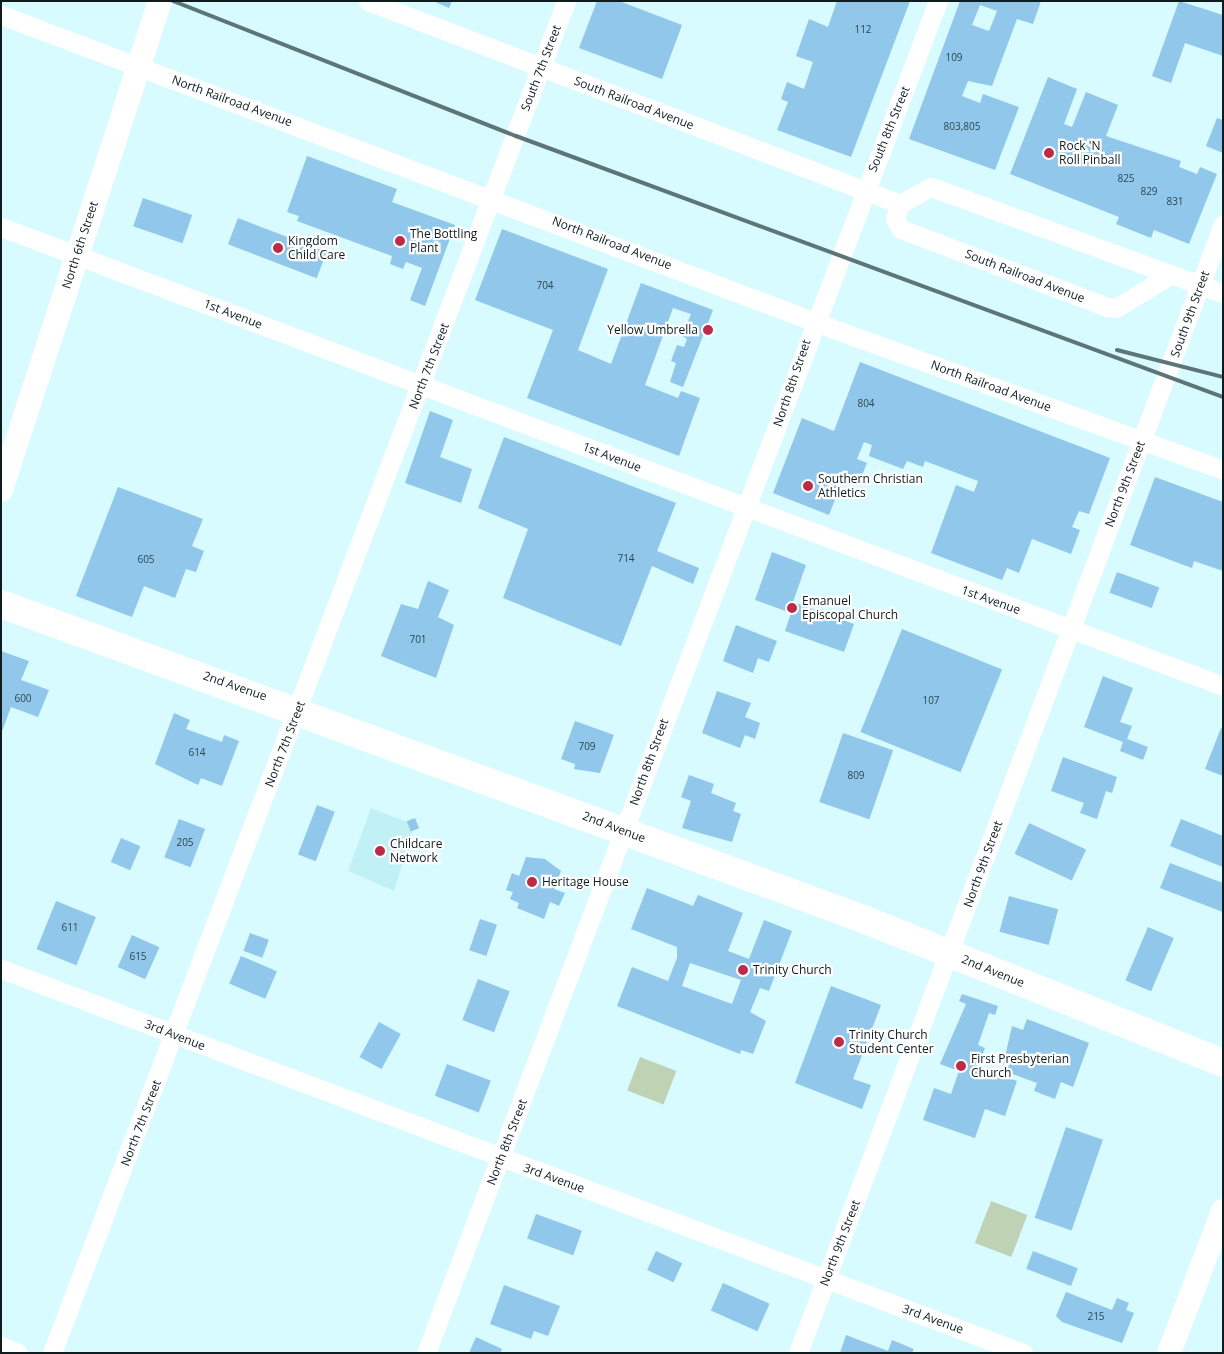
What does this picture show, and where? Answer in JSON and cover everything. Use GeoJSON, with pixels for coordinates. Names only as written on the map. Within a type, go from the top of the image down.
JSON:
{"type":"FeatureCollection","features":[{"type":"Feature","properties":{"kind":"main road","name":"2nd Avenue"},"geometry":{"type":"LineString","coordinates":[[1,604],[298,709],[950,953],[1223,1063]]}},
{"type":"Feature","properties":{"kind":"street","name":"North 6th Street"},"geometry":{"type":"LineString","coordinates":[[1,490],[160,1]]}},
{"type":"Feature","properties":{"kind":"street","name":"South Railroad Avenue"},"geometry":{"type":"LineString","coordinates":[[368,1],[864,192],[900,204],[895,219],[901,229],[1107,307],[1116,308],[1170,275]]}},
{"type":"Feature","properties":{"kind":"street","name":"South 7th Street"},"geometry":{"type":"LineString","coordinates":[[516,136],[566,1]]}},
{"type":"Feature","properties":{"kind":"street","name":"South 8th Street"},"geometry":{"type":"LineString","coordinates":[[839,256],[938,1]]}},
{"type":"Feature","properties":{"kind":"street","name":"North Railroad Avenue"},"geometry":{"type":"LineString","coordinates":[[1,15],[491,197],[814,321],[1223,470]]}},
{"type":"Feature","properties":{"kind":"street","name":"North 7th Street"},"geometry":{"type":"LineString","coordinates":[[52,1353],[421,386],[491,197],[516,136]]}},
{"type":"Feature","properties":{"kind":"street"},"geometry":{"type":"LineString","coordinates":[[900,204],[931,187],[1223,293]]}},
{"type":"Feature","properties":{"kind":"street","name":"South 9th Street"},"geometry":{"type":"LineString","coordinates":[[1168,374],[1223,224]]}},
{"type":"Feature","properties":{"kind":"street","name":"1st Avenue"},"geometry":{"type":"LineString","coordinates":[[1,227],[1223,686]]}},
{"type":"Feature","properties":{"kind":"street","name":"North 8th Street"},"geometry":{"type":"LineString","coordinates":[[426,1353],[839,256]]}},
{"type":"Feature","properties":{"kind":"street","name":"North 9th Street"},"geometry":{"type":"LineString","coordinates":[[798,1353],[950,953],[1070,629],[1168,374]]}},
{"type":"Feature","properties":{"kind":"street","name":"3rd Avenue"},"geometry":{"type":"LineString","coordinates":[[1,969],[1023,1353]]}},
{"type":"Feature","properties":{"kind":"street"},"geometry":{"type":"LineString","coordinates":[[1169,1353],[1223,1211]]}},
{"type":"Feature","properties":{"kind":"street"},"geometry":{"type":"LineString","coordinates":[[1,1346],[18,1353]]}},
{"type":"Feature","properties":{"kind":"shaded area","name":"Childcare Network"},"geometry":{"type":"Polygon","coordinates":[[[371,808],[407,822],[412,832],[394,891],[348,871],[371,808]]]}},
{"type":"Feature","properties":{"kind":"green space"},"geometry":{"type":"Polygon","coordinates":[[[640,1057],[676,1071],[664,1105],[627,1091],[640,1057]]]}},
{"type":"Feature","properties":{"kind":"green space"},"geometry":{"type":"Polygon","coordinates":[[[991,1201],[1027,1215],[1011,1257],[975,1243],[991,1201]]]}},
{"type":"Feature","properties":{"kind":"building"},"geometry":{"type":"Polygon","coordinates":[[[433,1],[452,1],[449,8],[433,1]]]}},
{"type":"Feature","properties":{"kind":"building"},"geometry":{"type":"Polygon","coordinates":[[[597,1],[619,1],[682,25],[662,79],[579,48],[597,1]]]}},
{"type":"Feature","properties":{"kind":"building"},"geometry":{"type":"Polygon","coordinates":[[[837,1],[910,1],[851,157],[777,130],[788,102],[781,99],[787,82],[804,89],[813,62],[796,56],[809,19],[828,27],[837,1]]]}},
{"type":"Feature","properties":{"kind":"building"},"geometry":{"type":"Polygon","coordinates":[[[960,1],[1041,1],[1033,24],[1017,19],[992,86],[968,81],[962,96],[980,103],[983,94],[1019,107],[995,170],[909,139],[960,1]],[[980,5],[972,25],[989,31],[997,11],[980,5]]]}},
{"type":"Feature","properties":{"kind":"building"},"geometry":{"type":"Polygon","coordinates":[[[1179,1],[1223,15],[1223,56],[1185,43],[1171,83],[1152,76],[1179,1]]]}},
{"type":"Feature","properties":{"kind":"building"},"geometry":{"type":"Polygon","coordinates":[[[1048,77],[1077,89],[1064,124],[1072,127],[1086,92],[1118,105],[1106,136],[1181,161],[1179,167],[1197,174],[1200,167],[1217,174],[1189,244],[1154,230],[1151,238],[1116,224],[1119,217],[1010,174],[1048,77]]]}},
{"type":"Feature","properties":{"kind":"building"},"geometry":{"type":"Polygon","coordinates":[[[1217,118],[1223,120],[1223,153],[1206,146],[1217,118]]]}},
{"type":"Feature","properties":{"kind":"building","name":"The Bottling Plant"},"geometry":{"type":"Polygon","coordinates":[[[307,156],[397,189],[392,202],[455,225],[425,306],[410,300],[422,268],[406,262],[403,269],[390,264],[392,256],[297,221],[299,216],[287,212],[307,156]]]}},
{"type":"Feature","properties":{"kind":"building"},"geometry":{"type":"Polygon","coordinates":[[[143,198],[192,215],[182,243],[133,226],[143,198]]]}},
{"type":"Feature","properties":{"kind":"building","name":"Kingdom Child Care"},"geometry":{"type":"Polygon","coordinates":[[[238,218],[327,252],[317,278],[228,244],[238,218]]]}},
{"type":"Feature","properties":{"kind":"building"},"geometry":{"type":"Polygon","coordinates":[[[502,229],[608,269],[578,350],[611,364],[641,283],[713,310],[683,387],[670,382],[676,363],[671,361],[677,345],[684,347],[687,339],[682,336],[691,314],[673,308],[645,385],[678,398],[681,391],[700,398],[679,456],[527,398],[553,330],[475,300],[502,229]]]}},
{"type":"Feature","properties":{"kind":"building"},"geometry":{"type":"Polygon","coordinates":[[[860,362],[1110,458],[1089,514],[1079,511],[1072,527],[1080,530],[1071,554],[1032,539],[1019,573],[1007,568],[1002,580],[931,553],[956,485],[974,492],[978,481],[925,461],[923,467],[907,461],[903,469],[869,456],[872,445],[864,442],[857,459],[867,463],[858,485],[843,479],[829,515],[773,493],[802,418],[834,431],[860,362]]]}},
{"type":"Feature","properties":{"kind":"building"},"geometry":{"type":"Polygon","coordinates":[[[430,411],[453,420],[440,457],[472,469],[461,503],[405,483],[430,411]]]}},
{"type":"Feature","properties":{"kind":"building"},"geometry":{"type":"Polygon","coordinates":[[[504,437],[676,503],[657,551],[699,568],[693,584],[652,566],[621,646],[503,598],[528,529],[478,508],[504,437]]]}},
{"type":"Feature","properties":{"kind":"building"},"geometry":{"type":"Polygon","coordinates":[[[1155,477],[1223,502],[1223,571],[1194,561],[1192,568],[1130,545],[1155,477]]]}},
{"type":"Feature","properties":{"kind":"building"},"geometry":{"type":"Polygon","coordinates":[[[118,487],[203,519],[192,546],[204,551],[196,572],[186,569],[175,598],[144,586],[132,617],[76,596],[118,487]]]}},
{"type":"Feature","properties":{"kind":"building","name":"Emanuel Episcopal Church"},"geometry":{"type":"Polygon","coordinates":[[[772,552],[806,565],[793,602],[854,624],[844,652],[785,631],[791,613],[755,600],[772,552]]]}},
{"type":"Feature","properties":{"kind":"building"},"geometry":{"type":"Polygon","coordinates":[[[1117,572],[1159,587],[1152,608],[1109,593],[1117,572]]]}},
{"type":"Feature","properties":{"kind":"building"},"geometry":{"type":"Polygon","coordinates":[[[428,581],[449,590],[438,617],[454,625],[436,678],[381,656],[401,604],[418,609],[428,581]]]}},
{"type":"Feature","properties":{"kind":"building"},"geometry":{"type":"Polygon","coordinates":[[[736,625],[777,641],[769,662],[758,658],[753,673],[723,661],[736,625]]]}},
{"type":"Feature","properties":{"kind":"building"},"geometry":{"type":"Polygon","coordinates":[[[902,629],[1002,669],[961,772],[860,732],[902,629]]]}},
{"type":"Feature","properties":{"kind":"building"},"geometry":{"type":"Polygon","coordinates":[[[1,651],[29,661],[21,680],[49,690],[38,717],[11,707],[1,734],[1,651]]]}},
{"type":"Feature","properties":{"kind":"building"},"geometry":{"type":"Polygon","coordinates":[[[1103,676],[1133,688],[1120,722],[1132,726],[1127,739],[1148,747],[1143,760],[1120,751],[1123,742],[1084,727],[1103,676]]]}},
{"type":"Feature","properties":{"kind":"building"},"geometry":{"type":"Polygon","coordinates":[[[717,691],[751,703],[745,717],[760,723],[755,739],[745,735],[740,748],[702,733],[717,691]]]}},
{"type":"Feature","properties":{"kind":"building"},"geometry":{"type":"Polygon","coordinates":[[[174,713],[190,720],[186,729],[222,742],[224,735],[239,741],[222,786],[201,778],[198,785],[155,764],[174,713]]]}},
{"type":"Feature","properties":{"kind":"building"},"geometry":{"type":"Polygon","coordinates":[[[575,721],[614,735],[600,773],[574,769],[575,764],[561,759],[575,721]]]}},
{"type":"Feature","properties":{"kind":"building"},"geometry":{"type":"Polygon","coordinates":[[[1221,728],[1223,729],[1223,776],[1205,769],[1221,728]]]}},
{"type":"Feature","properties":{"kind":"building"},"geometry":{"type":"Polygon","coordinates":[[[843,733],[893,750],[869,819],[819,802],[843,733]]]}},
{"type":"Feature","properties":{"kind":"building"},"geometry":{"type":"Polygon","coordinates":[[[1063,757],[1117,777],[1112,793],[1106,791],[1097,819],[1080,813],[1084,803],[1051,791],[1063,757]]]}},
{"type":"Feature","properties":{"kind":"building"},"geometry":{"type":"Polygon","coordinates":[[[689,775],[714,784],[711,793],[736,803],[733,811],[741,814],[732,842],[682,828],[691,801],[681,797],[689,775]]]}},
{"type":"Feature","properties":{"kind":"building"},"geometry":{"type":"Polygon","coordinates":[[[317,805],[335,812],[316,861],[298,854],[317,805]]]}},
{"type":"Feature","properties":{"kind":"building"},"geometry":{"type":"Polygon","coordinates":[[[415,818],[419,828],[411,832],[407,821],[415,818]]]}},
{"type":"Feature","properties":{"kind":"building"},"geometry":{"type":"Polygon","coordinates":[[[179,819],[205,829],[190,867],[164,857],[179,819]]]}},
{"type":"Feature","properties":{"kind":"building"},"geometry":{"type":"Polygon","coordinates":[[[1181,819],[1223,836],[1223,867],[1170,846],[1181,819]]]}},
{"type":"Feature","properties":{"kind":"building"},"geometry":{"type":"Polygon","coordinates":[[[1029,823],[1086,850],[1072,880],[1015,854],[1029,823]]]}},
{"type":"Feature","properties":{"kind":"building"},"geometry":{"type":"Polygon","coordinates":[[[121,838],[140,846],[130,870],[111,862],[121,838]]]}},
{"type":"Feature","properties":{"kind":"building","name":"Heritage House"},"geometry":{"type":"Polygon","coordinates":[[[526,857],[545,859],[561,871],[554,889],[565,893],[559,906],[550,902],[544,919],[517,908],[519,903],[510,899],[513,892],[506,890],[512,873],[519,876],[526,857]]]}},
{"type":"Feature","properties":{"kind":"building"},"geometry":{"type":"Polygon","coordinates":[[[1170,863],[1223,883],[1223,912],[1160,888],[1170,863]]]}},
{"type":"Feature","properties":{"kind":"building","name":"Trinity Church"},"geometry":{"type":"Polygon","coordinates":[[[647,888],[693,906],[698,895],[743,913],[728,951],[749,959],[764,920],[792,931],[769,991],[760,988],[750,1012],[766,1021],[753,1054],[741,1050],[740,1054],[617,1006],[632,967],[668,981],[677,958],[677,947],[631,929],[647,888]],[[690,963],[682,986],[732,1004],[741,980],[690,963]]]}},
{"type":"Feature","properties":{"kind":"building"},"geometry":{"type":"Polygon","coordinates":[[[1009,896],[1058,909],[1049,945],[999,932],[1009,896]]]}},
{"type":"Feature","properties":{"kind":"building"},"geometry":{"type":"Polygon","coordinates":[[[56,901],[96,917],[76,965],[37,949],[56,901]]]}},
{"type":"Feature","properties":{"kind":"building"},"geometry":{"type":"Polygon","coordinates":[[[480,919],[497,925],[486,956],[469,950],[480,919]]]}},
{"type":"Feature","properties":{"kind":"building"},"geometry":{"type":"Polygon","coordinates":[[[1148,927],[1174,938],[1151,991],[1125,980],[1148,927]]]}},
{"type":"Feature","properties":{"kind":"building"},"geometry":{"type":"Polygon","coordinates":[[[250,933],[269,940],[262,958],[244,951],[250,933]]]}},
{"type":"Feature","properties":{"kind":"building"},"geometry":{"type":"Polygon","coordinates":[[[132,935],[159,947],[145,979],[118,967],[132,935]]]}},
{"type":"Feature","properties":{"kind":"building"},"geometry":{"type":"Polygon","coordinates":[[[241,956],[277,971],[265,999],[229,984],[241,956]]]}},
{"type":"Feature","properties":{"kind":"building"},"geometry":{"type":"Polygon","coordinates":[[[478,979],[510,991],[494,1032],[462,1020],[478,979]]]}},
{"type":"Feature","properties":{"kind":"building","name":"Trinity Church Student Center"},"geometry":{"type":"Polygon","coordinates":[[[831,986],[881,1005],[853,1079],[871,1085],[862,1109],[795,1083],[831,986]]]}},
{"type":"Feature","properties":{"kind":"building","name":"First Presbyterian Church"},"geometry":{"type":"Polygon","coordinates":[[[962,994],[998,1006],[995,1015],[989,1013],[978,1045],[985,1048],[978,1067],[1017,1081],[1005,1116],[985,1109],[975,1138],[923,1120],[934,1088],[951,1094],[959,1071],[940,1064],[966,1004],[959,1001],[962,994]]]}},
{"type":"Feature","properties":{"kind":"building"},"geometry":{"type":"Polygon","coordinates":[[[1027,1019],[1089,1043],[1073,1087],[1061,1082],[1055,1099],[1034,1091],[1037,1083],[1002,1070],[1012,1026],[1023,1030],[1027,1019]]]}},
{"type":"Feature","properties":{"kind":"building"},"geometry":{"type":"Polygon","coordinates":[[[379,1022],[401,1034],[381,1069],[360,1057],[379,1022]]]}},
{"type":"Feature","properties":{"kind":"building"},"geometry":{"type":"Polygon","coordinates":[[[447,1064],[491,1081],[479,1113],[435,1096],[447,1064]]]}},
{"type":"Feature","properties":{"kind":"building"},"geometry":{"type":"Polygon","coordinates":[[[1066,1127],[1103,1140],[1072,1230],[1035,1218],[1066,1127]]]}},
{"type":"Feature","properties":{"kind":"building"},"geometry":{"type":"Polygon","coordinates":[[[536,1214],[582,1231],[573,1255],[527,1238],[536,1214]]]}},
{"type":"Feature","properties":{"kind":"building"},"geometry":{"type":"Polygon","coordinates":[[[656,1251],[682,1263],[673,1282],[647,1270],[656,1251]]]}},
{"type":"Feature","properties":{"kind":"building"},"geometry":{"type":"Polygon","coordinates":[[[1033,1251],[1078,1268],[1071,1286],[1026,1269],[1033,1251]]]}},
{"type":"Feature","properties":{"kind":"building"},"geometry":{"type":"Polygon","coordinates":[[[723,1283],[770,1304],[757,1331],[711,1310],[723,1283]]]}},
{"type":"Feature","properties":{"kind":"building"},"geometry":{"type":"Polygon","coordinates":[[[504,1285],[560,1306],[548,1336],[534,1331],[531,1339],[490,1324],[504,1285]]]}},
{"type":"Feature","properties":{"kind":"building"},"geometry":{"type":"Polygon","coordinates":[[[1066,1292],[1112,1310],[1117,1298],[1129,1303],[1126,1310],[1134,1313],[1122,1343],[1062,1322],[1056,1316],[1066,1292]]]}},
{"type":"Feature","properties":{"kind":"building"},"geometry":{"type":"Polygon","coordinates":[[[846,1335],[888,1351],[892,1340],[914,1349],[912,1353],[840,1353],[846,1335]]]}},
{"type":"Feature","properties":{"kind":"building"},"geometry":{"type":"Polygon","coordinates":[[[476,1337],[502,1349],[500,1353],[469,1353],[476,1337]]]}},
{"type":"Feature","properties":{"kind":"railway"},"geometry":{"type":"LineString","coordinates":[[173,1],[516,136],[1223,397]]}},
{"type":"Feature","properties":{"kind":"railway"},"geometry":{"type":"LineString","coordinates":[[1117,350],[1223,377]]}},
{"type":"Feature","properties":{"kind":"place","name":"Rock 'N Roll Pinball"},"geometry":{"type":"Point","coordinates":[1049,153]}},
{"type":"Feature","properties":{"kind":"place","name":"The Bottling Plant"},"geometry":{"type":"Point","coordinates":[400,241]}},
{"type":"Feature","properties":{"kind":"place","name":"Kingdom Child Care"},"geometry":{"type":"Point","coordinates":[278,248]}},
{"type":"Feature","properties":{"kind":"place","name":"Yellow Umbrella"},"geometry":{"type":"Point","coordinates":[708,330]}},
{"type":"Feature","properties":{"kind":"place","name":"Southern Christian Athletics"},"geometry":{"type":"Point","coordinates":[808,486]}},
{"type":"Feature","properties":{"kind":"place","name":"Emanuel Episcopal Church"},"geometry":{"type":"Point","coordinates":[792,608]}},
{"type":"Feature","properties":{"kind":"place","name":"Childcare Network"},"geometry":{"type":"Point","coordinates":[380,851]}},
{"type":"Feature","properties":{"kind":"place","name":"Heritage House"},"geometry":{"type":"Point","coordinates":[532,882]}},
{"type":"Feature","properties":{"kind":"place","name":"Trinity Church"},"geometry":{"type":"Point","coordinates":[743,970]}},
{"type":"Feature","properties":{"kind":"place","name":"Trinity Church Student Center"},"geometry":{"type":"Point","coordinates":[839,1042]}},
{"type":"Feature","properties":{"kind":"place","name":"First Presbyterian Church"},"geometry":{"type":"Point","coordinates":[961,1066]}}]}
